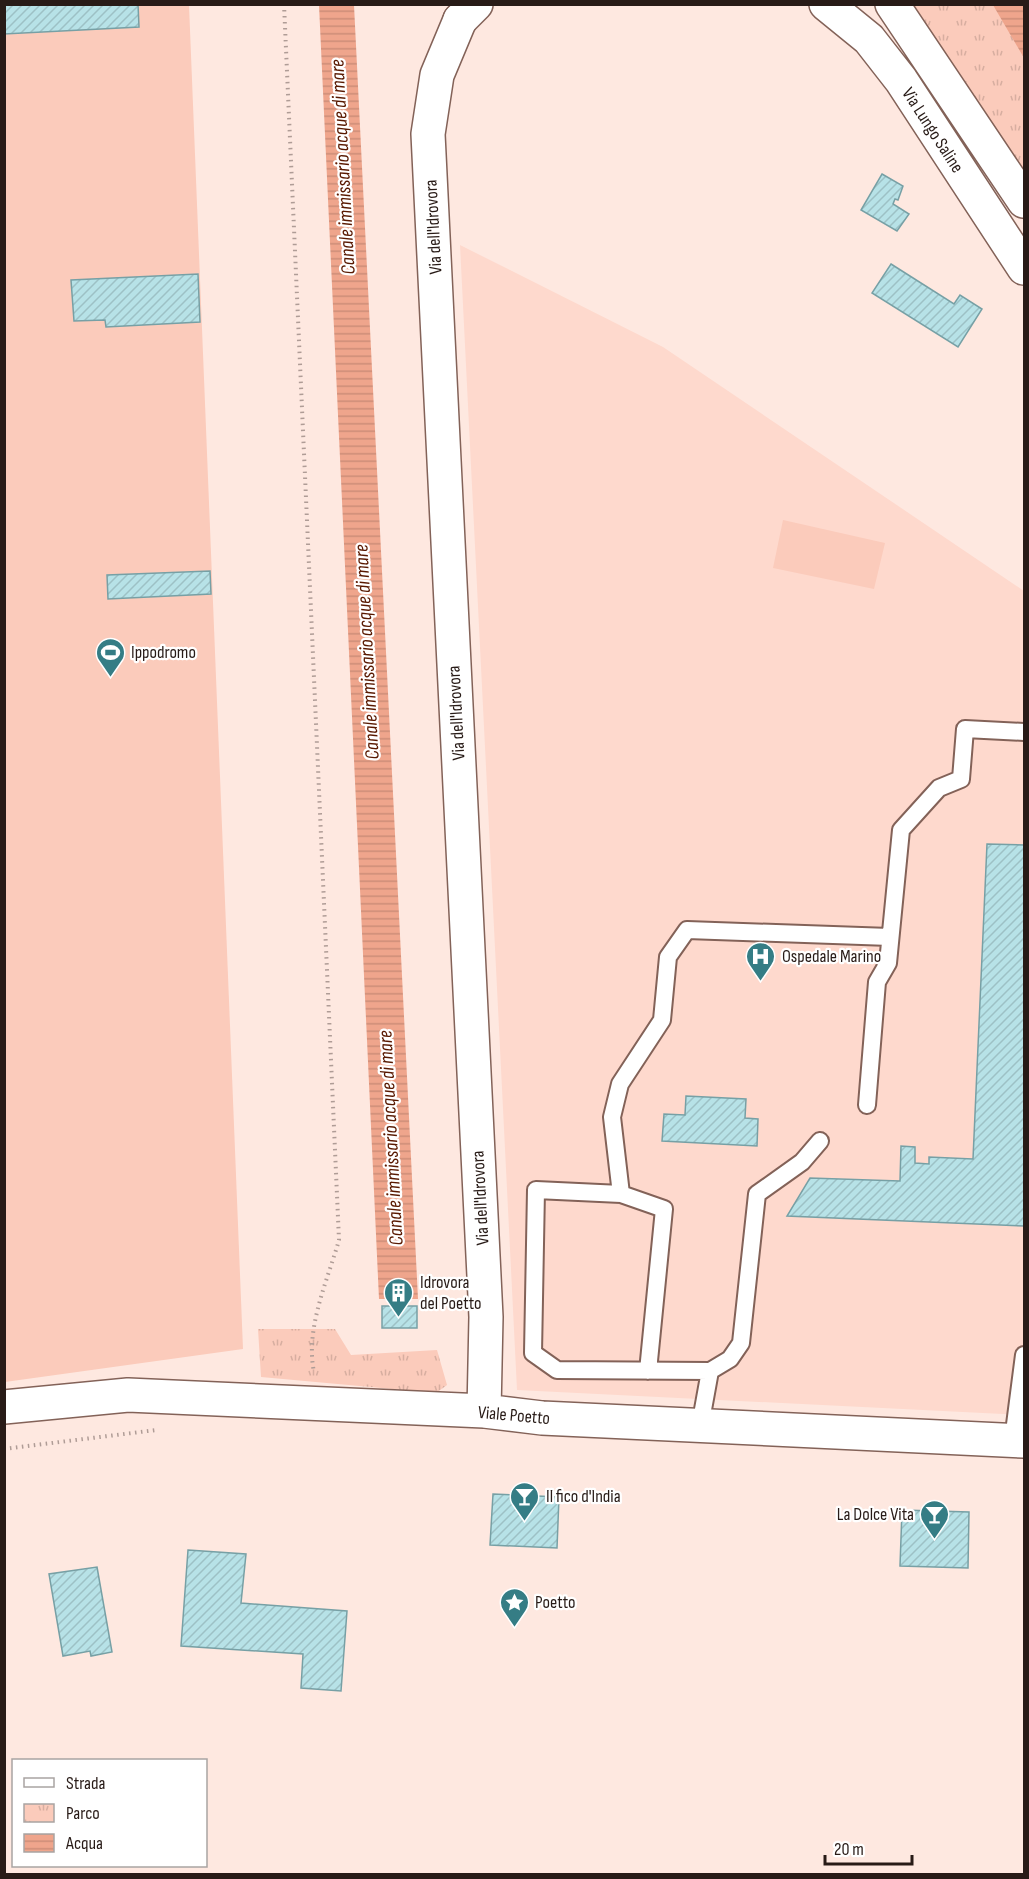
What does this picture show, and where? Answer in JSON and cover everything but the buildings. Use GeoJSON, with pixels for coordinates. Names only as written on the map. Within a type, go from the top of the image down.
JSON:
{"type":"FeatureCollection","features":[{"type":"Feature","properties":{"kind":"street","name":"Via Lungo Saline"},"geometry":{"type":"LineString","coordinates":[[826,4],[869,39],[901,80],[1024,268]]}},
{"type":"Feature","properties":{"kind":"street","name":"Via Lungo Saline"},"geometry":{"type":"LineString","coordinates":[[892,4],[1024,201]]}},
{"type":"Feature","properties":{"kind":"street","name":"Via dell'Idrovora"},"geometry":{"type":"LineString","coordinates":[[466,10],[437,75],[428,134],[486,1317],[484,1411]]}},
{"type":"Feature","properties":{"kind":"street","name":"Viale Poetto"},"geometry":{"type":"LineString","coordinates":[[4,1407],[128,1395],[484,1411],[542,1418],[1019,1441]]}},
{"type":"Feature","properties":{"kind":"lane"},"geometry":{"type":"LineString","coordinates":[[867,1105],[877,982],[888,963],[901,830],[939,789],[961,780],[965,729],[1024,732]]}},
{"type":"Feature","properties":{"kind":"lane"},"geometry":{"type":"LineString","coordinates":[[621,1194],[612,1117],[620,1084],[662,1020],[668,957],[687,930],[890,937]]}},
{"type":"Feature","properties":{"kind":"lane"},"geometry":{"type":"LineString","coordinates":[[648,1371],[664,1209],[621,1194],[536,1190],[533,1353],[557,1370],[648,1371],[710,1371],[730,1359],[741,1343],[758,1194],[802,1162],[820,1141]]}},
{"type":"Feature","properties":{"kind":"lane"},"geometry":{"type":"LineString","coordinates":[[1019,1441],[1024,1355]]}},
{"type":"Feature","properties":{"kind":"lane"},"geometry":{"type":"LineString","coordinates":[[700,1426],[710,1371]]}},
{"type":"Feature","properties":{"kind":"path"},"geometry":{"type":"LineString","coordinates":[[284,4],[339,1240],[312,1338],[311,1356],[314,1374],[324,1375]]}},
{"type":"Feature","properties":{"kind":"shaded area","name":"Ospedale Marino"},"geometry":{"type":"Polygon","coordinates":[[[460,245],[663,347],[1024,591],[1024,1415],[517,1390],[460,245]]]}},
{"type":"Feature","properties":{"kind":"green space","name":"Ippodromo"},"geometry":{"type":"Polygon","coordinates":[[[4,5],[189,5],[243,1349],[5,1382],[4,5]]]}},
{"type":"Feature","properties":{"kind":"green space"},"geometry":{"type":"Polygon","coordinates":[[[909,5],[1024,5],[1024,178],[909,5]]]}},
{"type":"Feature","properties":{"kind":"green space"},"geometry":{"type":"Polygon","coordinates":[[[783,520],[885,543],[874,589],[773,568],[783,520]]]}},
{"type":"Feature","properties":{"kind":"green space"},"geometry":{"type":"Polygon","coordinates":[[[258,1329],[335,1329],[351,1355],[437,1350],[447,1385],[436,1393],[261,1377],[258,1329]]]}},
{"type":"Feature","properties":{"kind":"water","name":"Canale immissario acque di mare"},"geometry":{"type":"Polygon","coordinates":[[[319,5],[354,5],[418,1299],[379,1299],[319,5]]]}},
{"type":"Feature","properties":{"kind":"water"},"geometry":{"type":"Polygon","coordinates":[[[993,5],[1024,5],[1024,58],[993,5]]]}},
{"type":"Feature","properties":{"kind":"place","name":"Ippodromo"},"geometry":{"type":"Point","coordinates":[110,678]}},
{"type":"Feature","properties":{"kind":"place","name":"Ospedale Marino"},"geometry":{"type":"Point","coordinates":[761,982]}},
{"type":"Feature","properties":{"kind":"place","name":"Idrovora del Poetto"},"geometry":{"type":"Point","coordinates":[399,1318]}},
{"type":"Feature","properties":{"kind":"place","name":"Il fico d'India"},"geometry":{"type":"Point","coordinates":[525,1522]}},
{"type":"Feature","properties":{"kind":"place","name":"La Dolce Vita"},"geometry":{"type":"Point","coordinates":[935,1540]}},
{"type":"Feature","properties":{"kind":"place","name":"Poetto"},"geometry":{"type":"Point","coordinates":[514,1628]}}]}
